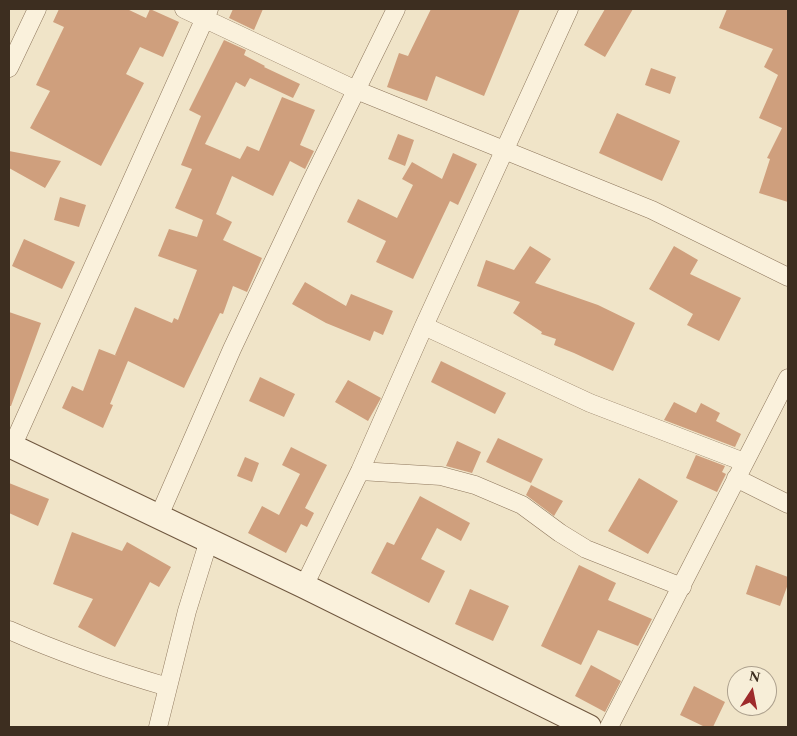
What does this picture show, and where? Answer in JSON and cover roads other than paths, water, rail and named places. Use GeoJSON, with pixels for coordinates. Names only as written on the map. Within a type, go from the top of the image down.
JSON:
{"type":"FeatureCollection","features":[{"type":"Feature","properties":{"kind":"street"},"geometry":{"type":"LineString","coordinates":[[9,68],[37,9]]}},
{"type":"Feature","properties":{"kind":"street"},"geometry":{"type":"LineString","coordinates":[[184,9],[207,14],[356,90],[652,210],[788,277]]}},
{"type":"Feature","properties":{"kind":"street"},"geometry":{"type":"LineString","coordinates":[[159,516],[232,350],[396,9]]}},
{"type":"Feature","properties":{"kind":"street"},"geometry":{"type":"LineString","coordinates":[[304,586],[360,471],[569,9]]}},
{"type":"Feature","properties":{"kind":"street"},"geometry":{"type":"LineString","coordinates":[[207,14],[10,446],[304,586],[589,727]]}},
{"type":"Feature","properties":{"kind":"street"},"geometry":{"type":"LineString","coordinates":[[424,326],[590,403],[744,462]]}},
{"type":"Feature","properties":{"kind":"street"},"geometry":{"type":"LineString","coordinates":[[609,727],[788,378]]}},
{"type":"Feature","properties":{"kind":"street"},"geometry":{"type":"LineString","coordinates":[[360,471],[441,476],[475,485],[522,505],[560,533],[586,549],[682,587]]}},
{"type":"Feature","properties":{"kind":"street"},"geometry":{"type":"LineString","coordinates":[[736,478],[788,504]]}},
{"type":"Feature","properties":{"kind":"street"},"geometry":{"type":"LineString","coordinates":[[158,727],[209,540]]}},
{"type":"Feature","properties":{"kind":"street"},"geometry":{"type":"LineString","coordinates":[[9,630],[49,648],[109,670],[168,687]]}}]}
